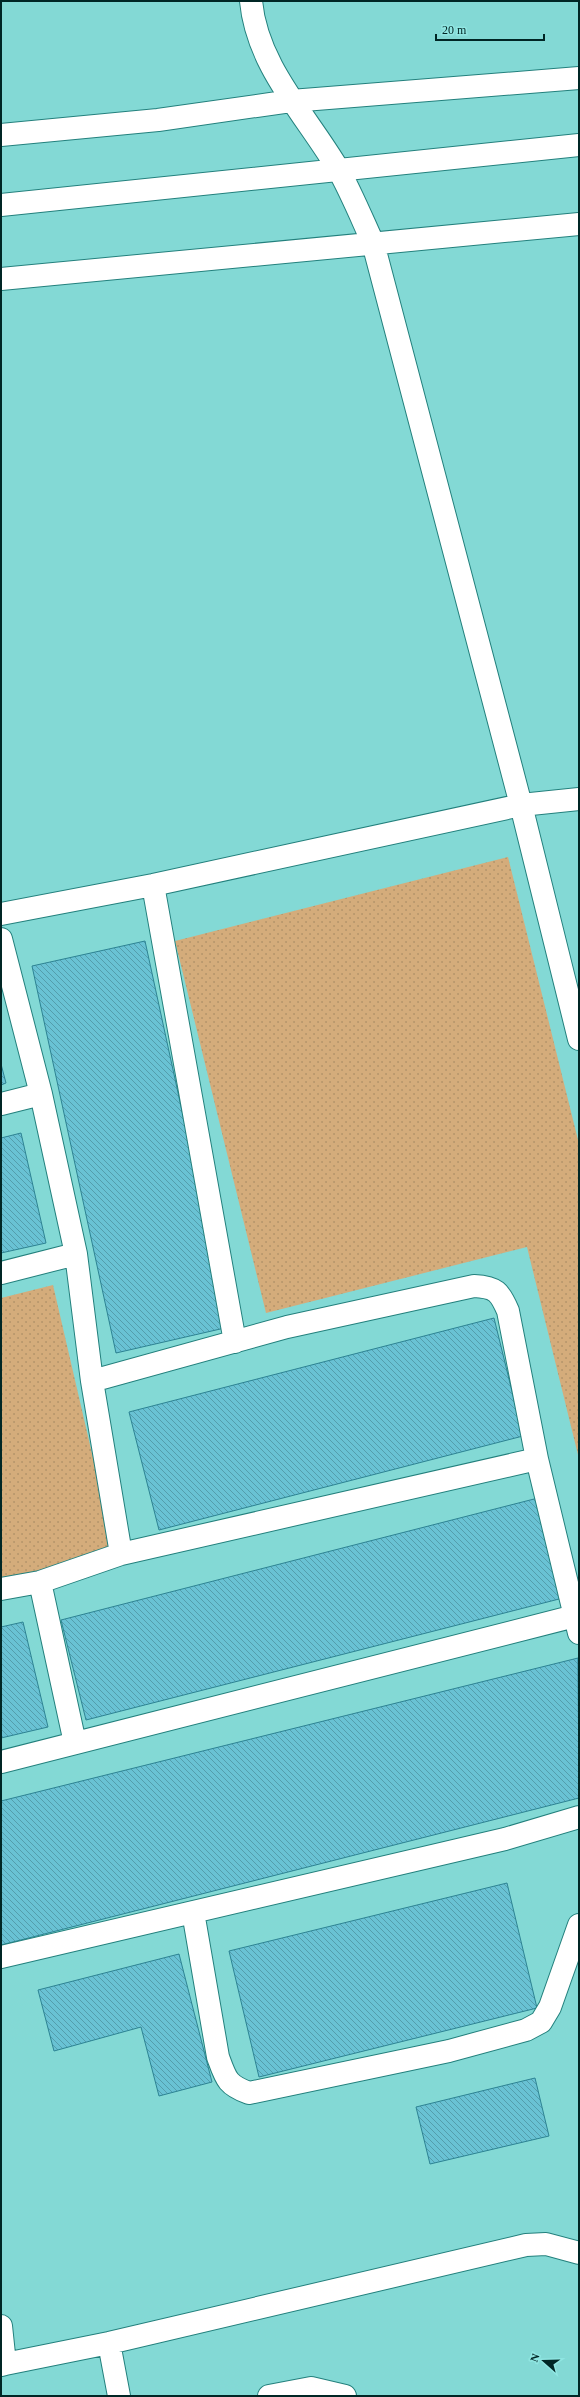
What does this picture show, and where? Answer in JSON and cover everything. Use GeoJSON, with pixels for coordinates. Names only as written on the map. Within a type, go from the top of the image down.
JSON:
{"type":"FeatureCollection","features":[{"type":"Feature","properties":{"kind":"street"},"geometry":{"type":"LineString","coordinates":[[251,1],[259,38],[291,101],[338,169],[373,243],[521,805],[579,1039]]}},
{"type":"Feature","properties":{"kind":"street"},"geometry":{"type":"LineString","coordinates":[[1,135],[158,120],[291,101],[579,78]]}},
{"type":"Feature","properties":{"kind":"street"},"geometry":{"type":"LineString","coordinates":[[1,205],[579,145]]}},
{"type":"Feature","properties":{"kind":"street"},"geometry":{"type":"LineString","coordinates":[[1,279],[579,224]]}},
{"type":"Feature","properties":{"kind":"street"},"geometry":{"type":"LineString","coordinates":[[1,914],[153,885],[521,805],[579,799]]}},
{"type":"Feature","properties":{"kind":"street"},"geometry":{"type":"LineString","coordinates":[[153,885],[235,1342]]}},
{"type":"Feature","properties":{"kind":"street"},"geometry":{"type":"LineString","coordinates":[[1,939],[41,1094],[76,1254],[92,1381],[121,1554]]}},
{"type":"Feature","properties":{"kind":"street"},"geometry":{"type":"LineString","coordinates":[[1,1104],[41,1094]]}},
{"type":"Feature","properties":{"kind":"street"},"geometry":{"type":"LineString","coordinates":[[1,1273],[76,1254]]}},
{"type":"Feature","properties":{"kind":"street"},"geometry":{"type":"LineString","coordinates":[[1,1762],[578,1621],[537,1459],[508,1311],[500,1293],[491,1288],[474,1286],[389,1303],[287,1327],[92,1381]]}},
{"type":"Feature","properties":{"kind":"street"},"geometry":{"type":"LineString","coordinates":[[1,1590],[40,1582],[121,1554],[537,1459]]}},
{"type":"Feature","properties":{"kind":"street"},"geometry":{"type":"LineString","coordinates":[[40,1582],[75,1743]]}},
{"type":"Feature","properties":{"kind":"street"},"geometry":{"type":"LineString","coordinates":[[1,1957],[505,1839],[579,1817]]}},
{"type":"Feature","properties":{"kind":"street"},"geometry":{"type":"LineString","coordinates":[[193,1912],[218,2057],[226,2080],[235,2088],[249,2093],[449,2051],[526,2030],[541,2022],[550,2007],[579,1925]]}},
{"type":"Feature","properties":{"kind":"street"},"geometry":{"type":"LineString","coordinates":[[1,2326],[3,2365],[109,2343],[526,2245],[546,2244],[579,2253]]}},
{"type":"Feature","properties":{"kind":"street"},"geometry":{"type":"LineString","coordinates":[[109,2343],[119,2396]]}},
{"type":"Feature","properties":{"kind":"street"},"geometry":{"type":"LineString","coordinates":[[269,2396],[311,2388],[345,2396]]}},
{"type":"Feature","properties":{"kind":"shaded area"},"geometry":{"type":"Polygon","coordinates":[[[508,857],[579,1144],[579,1459],[527,1247],[266,1313],[175,941],[508,857]]]}},
{"type":"Feature","properties":{"kind":"shaded area"},"geometry":{"type":"Polygon","coordinates":[[[53,1285],[115,1553],[1,1580],[1,1298],[53,1285]]]}},
{"type":"Feature","properties":{"kind":"building"},"geometry":{"type":"Polygon","coordinates":[[[145,941],[229,1327],[116,1353],[32,966],[145,941]]]}},
{"type":"Feature","properties":{"kind":"building"},"geometry":{"type":"Polygon","coordinates":[[[1,1064],[6,1083],[1,1085],[1,1064]]]}},
{"type":"Feature","properties":{"kind":"building"},"geometry":{"type":"Polygon","coordinates":[[[21,1133],[46,1243],[1,1253],[1,1138],[21,1133]]]}},
{"type":"Feature","properties":{"kind":"building"},"geometry":{"type":"Polygon","coordinates":[[[494,1318],[523,1436],[159,1530],[129,1412],[494,1318]]]}},
{"type":"Feature","properties":{"kind":"building"},"geometry":{"type":"Polygon","coordinates":[[[538,1498],[563,1598],[86,1720],[61,1620],[538,1498]]]}},
{"type":"Feature","properties":{"kind":"building"},"geometry":{"type":"Polygon","coordinates":[[[23,1622],[48,1727],[1,1738],[1,1627],[23,1622]]]}},
{"type":"Feature","properties":{"kind":"building"},"geometry":{"type":"Polygon","coordinates":[[[578,1658],[579,1798],[1,1945],[1,1801],[578,1658]]]}},
{"type":"Feature","properties":{"kind":"building"},"geometry":{"type":"Polygon","coordinates":[[[507,1883],[537,2008],[259,2077],[229,1951],[507,1883]]]}},
{"type":"Feature","properties":{"kind":"building"},"geometry":{"type":"Polygon","coordinates":[[[179,1954],[212,2082],[159,2096],[141,2027],[54,2051],[38,1990],[179,1954]]]}},
{"type":"Feature","properties":{"kind":"building"},"geometry":{"type":"Polygon","coordinates":[[[535,2078],[549,2136],[430,2164],[416,2107],[535,2078]]]}}]}
